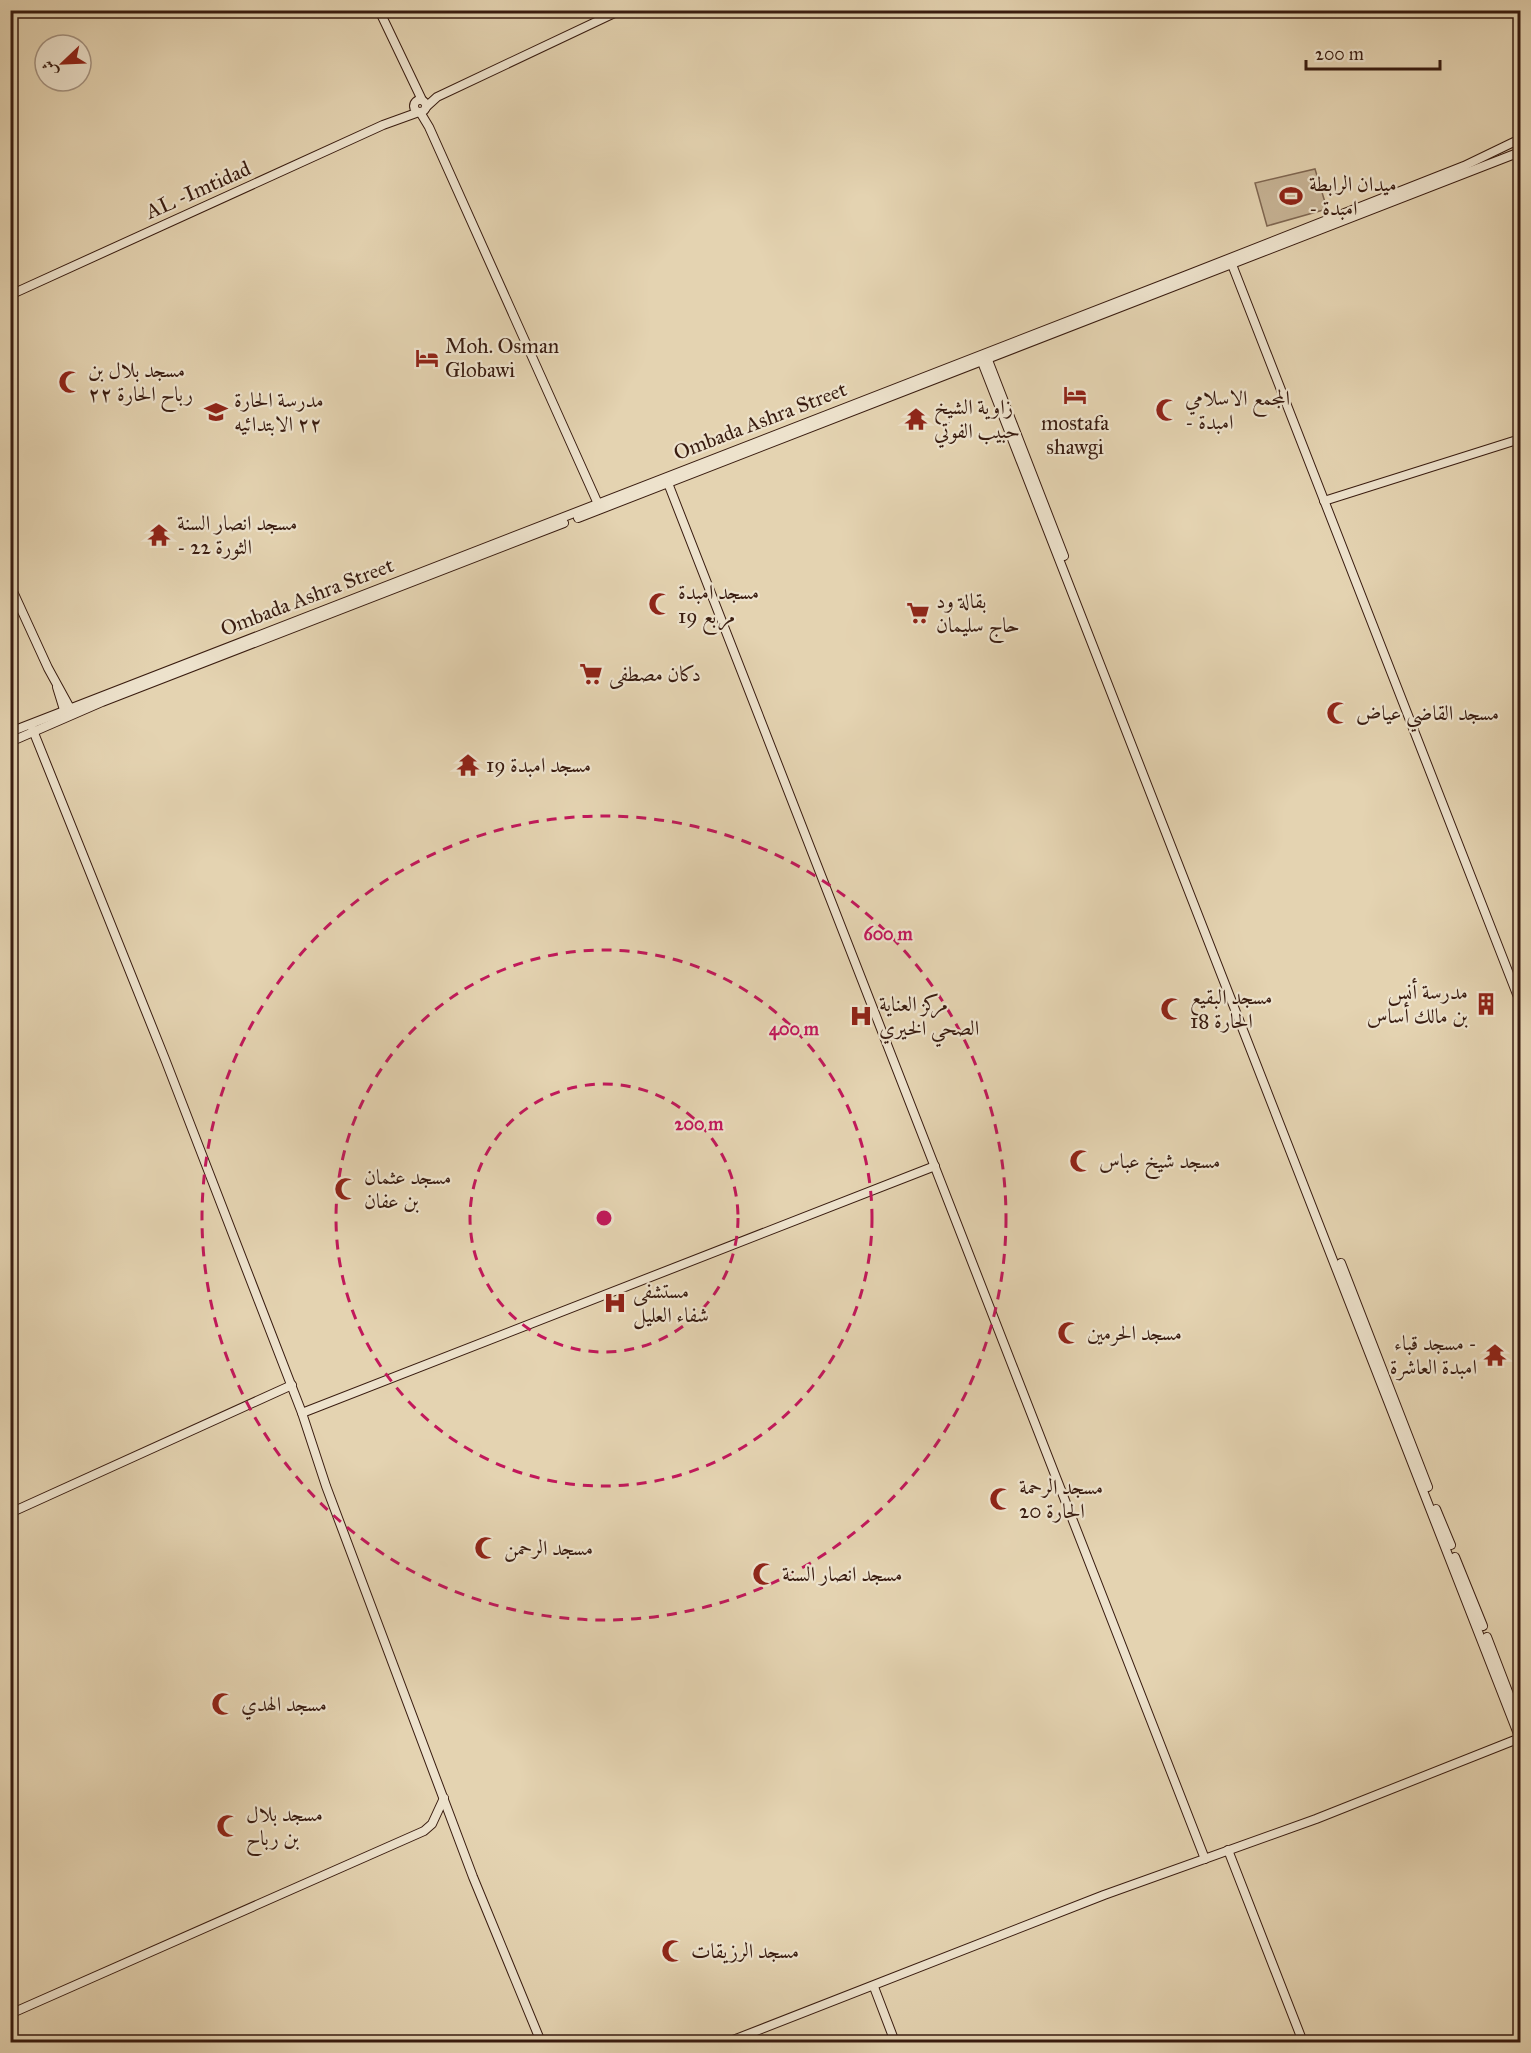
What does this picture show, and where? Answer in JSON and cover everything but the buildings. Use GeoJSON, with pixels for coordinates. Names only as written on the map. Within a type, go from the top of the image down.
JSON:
{"type":"FeatureCollection","features":[{"type":"Feature","properties":{"kind":"street"},"geometry":{"type":"LineString","coordinates":[[379,10],[413,84],[427,125],[599,507]]}},
{"type":"Feature","properties":{"kind":"street"},"geometry":{"type":"LineString","coordinates":[[421,106],[621,10]]}},
{"type":"Feature","properties":{"kind":"street","name":"AL -Imtidad"},"geometry":{"type":"LineString","coordinates":[[10,296],[404,117],[421,106]]}},
{"type":"Feature","properties":{"kind":"street"},"geometry":{"type":"LineString","coordinates":[[404,117],[427,125]]}},
{"type":"Feature","properties":{"kind":"street","name":"Ombada Ashra Street"},"geometry":{"type":"LineString","coordinates":[[1231,261],[1464,166],[1521,139]]}},
{"type":"Feature","properties":{"kind":"street","name":"Ombada Ashra Street"},"geometry":{"type":"LineString","coordinates":[[10,742],[32,728],[68,712],[1231,261],[1521,152]]}},
{"type":"Feature","properties":{"kind":"street"},"geometry":{"type":"LineString","coordinates":[[1231,261],[1521,1002]]}},
{"type":"Feature","properties":{"kind":"street"},"geometry":{"type":"LineString","coordinates":[[984,357],[1450,1550],[1521,1723]]}},
{"type":"Feature","properties":{"kind":"street"},"geometry":{"type":"LineString","coordinates":[[1324,501],[1521,439]]}},
{"type":"Feature","properties":{"kind":"street"},"geometry":{"type":"LineString","coordinates":[[667,480],[1205,1859]]}},
{"type":"Feature","properties":{"kind":"street"},"geometry":{"type":"LineString","coordinates":[[10,585],[68,712]]}},
{"type":"Feature","properties":{"kind":"street"},"geometry":{"type":"LineString","coordinates":[[32,728],[292,1385],[326,1486],[540,2043]]}},
{"type":"Feature","properties":{"kind":"street","name":"Ombada Ashra Street"},"geometry":{"type":"LineString","coordinates":[[10,732],[32,728]]}},
{"type":"Feature","properties":{"kind":"street"},"geometry":{"type":"LineString","coordinates":[[302,1413],[935,1166]]}},
{"type":"Feature","properties":{"kind":"street"},"geometry":{"type":"LineString","coordinates":[[10,1513],[292,1385]]}},
{"type":"Feature","properties":{"kind":"street"},"geometry":{"type":"LineString","coordinates":[[728,2043],[1104,1895],[1228,1851],[1520,1738],[1450,1550]]}},
{"type":"Feature","properties":{"kind":"street"},"geometry":{"type":"LineString","coordinates":[[10,2014],[424,1831],[432,1824],[444,1798]]}},
{"type":"Feature","properties":{"kind":"street"},"geometry":{"type":"LineString","coordinates":[[1228,1851],[1303,2043]]}},
{"type":"Feature","properties":{"kind":"street"},"geometry":{"type":"LineString","coordinates":[[874,1987],[896,2043]]}},
{"type":"Feature","properties":{"kind":"shaded area","name":"ميدان الرابطة - امبدة"},"geometry":{"type":"Polygon","coordinates":[[[1315,169],[1327,209],[1267,226],[1255,183],[1315,169]]]}},
{"type":"Feature","properties":{"kind":"place","name":"ميدان الرابطة - امبدة"},"geometry":{"type":"Point","coordinates":[1291,196]}},
{"type":"Feature","properties":{"kind":"place","name":"Moh. Osman Globawi"},"geometry":{"type":"Point","coordinates":[427,358]}},
{"type":"Feature","properties":{"kind":"place","name":"مسجد بلال بن رباح الحارة ٢٢"},"geometry":{"type":"Point","coordinates":[70,382]}},
{"type":"Feature","properties":{"kind":"place","name":"mostafa shawgi"},"geometry":{"type":"Point","coordinates":[1075,395]}},
{"type":"Feature","properties":{"kind":"place","name":"المجمع الاسلامي - امبدة"},"geometry":{"type":"Point","coordinates":[1167,410]}},
{"type":"Feature","properties":{"kind":"place","name":"مدرسة الحارة ٢٢ الابتدائيه"},"geometry":{"type":"Point","coordinates":[216,412]}},
{"type":"Feature","properties":{"kind":"place","name":"زاوية الشيخ حبيب الفوتي"},"geometry":{"type":"Point","coordinates":[916,419]}},
{"type":"Feature","properties":{"kind":"place","name":"مسجد انصار السنة - الثورة 22"},"geometry":{"type":"Point","coordinates":[159,535]}},
{"type":"Feature","properties":{"kind":"place","name":"مسجد امبدة مربع 19"},"geometry":{"type":"Point","coordinates":[660,604]}},
{"type":"Feature","properties":{"kind":"place","name":"بقالة ود حاج سليمان"},"geometry":{"type":"Point","coordinates":[918,613]}},
{"type":"Feature","properties":{"kind":"place","name":"دكان مصطفى"},"geometry":{"type":"Point","coordinates":[591,674]}},
{"type":"Feature","properties":{"kind":"place","name":"مسجد القاضي عياض"},"geometry":{"type":"Point","coordinates":[1338,713]}},
{"type":"Feature","properties":{"kind":"place","name":"مسجد امبدة 19"},"geometry":{"type":"Point","coordinates":[468,765]}},
{"type":"Feature","properties":{"kind":"place","name":"مدرسة أنس بن مالك أساس"},"geometry":{"type":"Point","coordinates":[1486,1004]}},
{"type":"Feature","properties":{"kind":"place","name":"مسجد البقيع الحارة 18"},"geometry":{"type":"Point","coordinates":[1172,1009]}},
{"type":"Feature","properties":{"kind":"place","name":"مركز العناية الصحي الخيري"},"geometry":{"type":"Point","coordinates":[861,1016]}},
{"type":"Feature","properties":{"kind":"place","name":"مسجد شيخ عباس"},"geometry":{"type":"Point","coordinates":[1081,1161]}},
{"type":"Feature","properties":{"kind":"place","name":"مسجد عثمان بن عفان"},"geometry":{"type":"Point","coordinates":[346,1189]}},
{"type":"Feature","properties":{"kind":"place","name":"مستشفى شفاء العليل"},"geometry":{"type":"Point","coordinates":[615,1303]}},
{"type":"Feature","properties":{"kind":"place","name":"مسجد الحرمين"},"geometry":{"type":"Point","coordinates":[1069,1333]}},
{"type":"Feature","properties":{"kind":"place","name":"مسجد قباء - امبدة العاشرة"},"geometry":{"type":"Point","coordinates":[1495,1355]}},
{"type":"Feature","properties":{"kind":"place","name":"مسجد الرحمة الحارة 20"},"geometry":{"type":"Point","coordinates":[1001,1499]}},
{"type":"Feature","properties":{"kind":"place","name":"مسجد الرحمن"},"geometry":{"type":"Point","coordinates":[486,1548]}},
{"type":"Feature","properties":{"kind":"place","name":"مسجد انصار السنة"},"geometry":{"type":"Point","coordinates":[764,1574]}},
{"type":"Feature","properties":{"kind":"place","name":"مسجد الهدي"},"geometry":{"type":"Point","coordinates":[223,1704]}},
{"type":"Feature","properties":{"kind":"place","name":"مسجد بلال بن رباح"},"geometry":{"type":"Point","coordinates":[228,1826]}},
{"type":"Feature","properties":{"kind":"place","name":"مسجد الرزيقات"},"geometry":{"type":"Point","coordinates":[673,1951]}}]}
